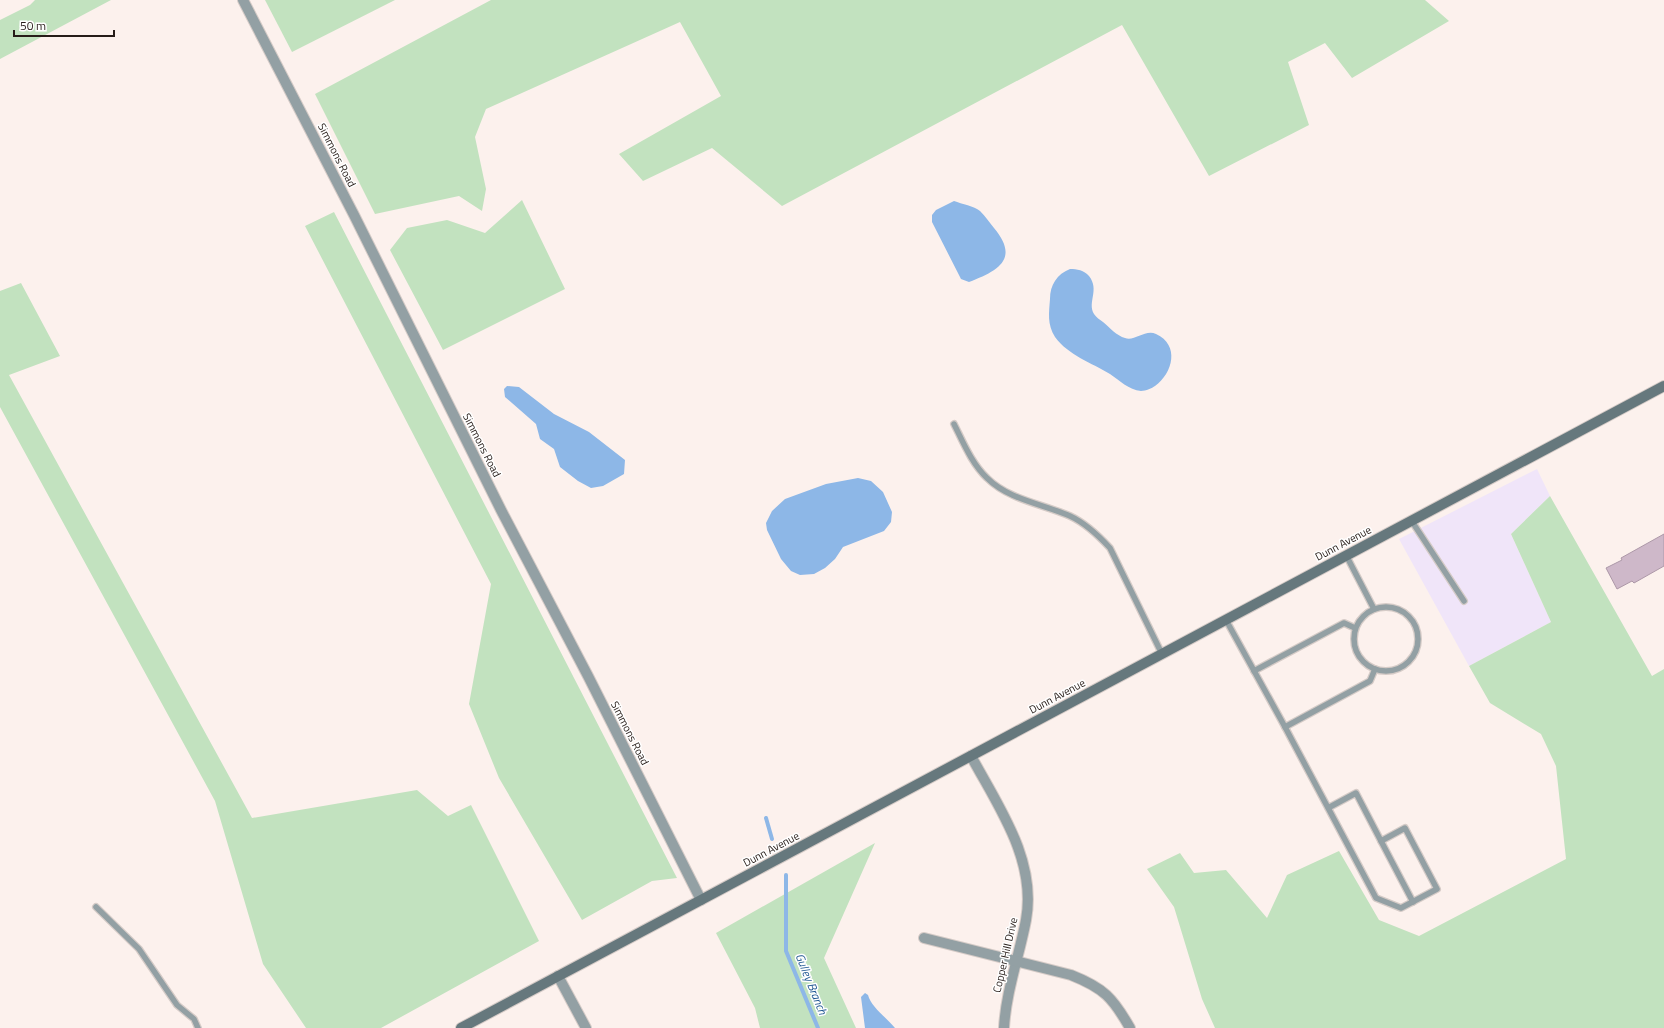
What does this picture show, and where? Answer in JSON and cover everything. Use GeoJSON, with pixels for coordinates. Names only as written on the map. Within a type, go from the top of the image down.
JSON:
{"type":"FeatureCollection","features":[{"type":"Feature","properties":{"kind":"main road","name":"Dunn Avenue"},"geometry":{"type":"LineString","coordinates":[[461,1028],[1664,386]]}},
{"type":"Feature","properties":{"kind":"street","name":"Simmons Road"},"geometry":{"type":"LineString","coordinates":[[243,0],[351,208],[501,510],[588,676],[701,900]]}},
{"type":"Feature","properties":{"kind":"street","name":"Copper Hill Drive"},"geometry":{"type":"LineString","coordinates":[[971,756],[1012,832],[1023,859],[1028,886],[1026,919],[1006,1000],[1004,1028]]}},
{"type":"Feature","properties":{"kind":"street"},"geometry":{"type":"LineString","coordinates":[[924,938],[1071,974],[1095,986],[1112,999],[1130,1028]]}},
{"type":"Feature","properties":{"kind":"street"},"geometry":{"type":"LineString","coordinates":[[558,976],[586,1028]]}},
{"type":"Feature","properties":{"kind":"lane"},"geometry":{"type":"LineString","coordinates":[[954,424],[971,456],[987,478],[1003,490],[1070,516],[1097,533],[1110,548],[1162,654]]}},
{"type":"Feature","properties":{"kind":"lane"},"geometry":{"type":"LineString","coordinates":[[1411,520],[1464,601]]}},
{"type":"Feature","properties":{"kind":"lane"},"geometry":{"type":"LineString","coordinates":[[1346,555],[1374,609]]}},
{"type":"Feature","properties":{"kind":"lane"},"geometry":{"type":"LineString","coordinates":[[1387,607],[1396,609],[1406,614],[1413,622],[1417,633],[1416,649],[1414,654],[1406,663],[1397,668],[1386,671],[1375,669],[1366,664],[1359,657],[1355,648],[1354,638],[1360,619],[1374,609],[1387,607]]}},
{"type":"Feature","properties":{"kind":"lane"},"geometry":{"type":"LineString","coordinates":[[1226,620],[1376,898],[1401,908],[1437,889],[1405,828],[1381,841]]}},
{"type":"Feature","properties":{"kind":"lane"},"geometry":{"type":"LineString","coordinates":[[1254,670],[1344,623],[1356,628]]}},
{"type":"Feature","properties":{"kind":"lane"},"geometry":{"type":"LineString","coordinates":[[1285,727],[1370,680],[1375,669]]}},
{"type":"Feature","properties":{"kind":"lane"},"geometry":{"type":"LineString","coordinates":[[1328,808],[1356,793],[1414,902]]}},
{"type":"Feature","properties":{"kind":"lane"},"geometry":{"type":"LineString","coordinates":[[96,907],[138,949],[177,1005],[194,1019],[198,1028]]}},
{"type":"Feature","properties":{"kind":"shaded area"},"geometry":{"type":"Polygon","coordinates":[[[1537,469],[1550,496],[1511,534],[1551,622],[1469,666],[1399,539],[1537,469]]]}},
{"type":"Feature","properties":{"kind":"green space"},"geometry":{"type":"Polygon","coordinates":[[[35,0],[111,0],[0,59],[0,20],[30,5],[35,0]]]}},
{"type":"Feature","properties":{"kind":"green space"},"geometry":{"type":"Polygon","coordinates":[[[265,0],[395,0],[292,52],[265,0]]]}},
{"type":"Feature","properties":{"kind":"green space"},"geometry":{"type":"Polygon","coordinates":[[[491,0],[1425,0],[1449,21],[1352,78],[1325,43],[1288,62],[1309,125],[1209,176],[1122,25],[782,206],[712,148],[643,181],[619,154],[721,96],[680,22],[486,109],[475,137],[486,189],[482,211],[459,196],[375,214],[315,94],[491,0]]]}},
{"type":"Feature","properties":{"kind":"green space"},"geometry":{"type":"Polygon","coordinates":[[[522,200],[565,289],[443,350],[390,250],[407,228],[447,220],[485,233],[522,200]]]}},
{"type":"Feature","properties":{"kind":"green space"},"geometry":{"type":"Polygon","coordinates":[[[334,212],[677,878],[652,881],[582,920],[499,778],[469,704],[491,584],[305,226],[334,212]]]}},
{"type":"Feature","properties":{"kind":"green space"},"geometry":{"type":"Polygon","coordinates":[[[21,283],[60,356],[9,375],[252,818],[417,790],[448,816],[471,805],[539,941],[381,1028],[306,1028],[263,964],[215,801],[0,407],[0,291],[21,283]]]}},
{"type":"Feature","properties":{"kind":"green space"},"geometry":{"type":"Polygon","coordinates":[[[1550,496],[1652,676],[1664,669],[1664,1028],[1215,1028],[1202,999],[1174,907],[1147,869],[1180,853],[1194,873],[1226,870],[1267,918],[1287,875],[1339,851],[1379,920],[1419,936],[1566,859],[1556,766],[1541,734],[1490,703],[1469,666],[1551,622],[1511,534],[1550,496]]]}},
{"type":"Feature","properties":{"kind":"green space"},"geometry":{"type":"Polygon","coordinates":[[[875,843],[824,958],[856,1028],[760,1028],[755,1008],[716,933],[875,843]]]}},
{"type":"Feature","properties":{"kind":"water"},"geometry":{"type":"Polygon","coordinates":[[[954,201],[971,206],[980,211],[1002,239],[1005,248],[1005,256],[997,268],[969,282],[961,279],[932,222],[932,215],[936,210],[954,201]]]}},
{"type":"Feature","properties":{"kind":"water"},"geometry":{"type":"Polygon","coordinates":[[[1070,269],[1080,270],[1089,276],[1092,281],[1094,291],[1092,309],[1094,314],[1116,333],[1128,339],[1152,333],[1164,339],[1171,352],[1170,367],[1155,386],[1143,391],[1132,389],[1110,374],[1073,354],[1055,337],[1052,332],[1049,318],[1051,289],[1058,277],[1070,269]]]}},
{"type":"Feature","properties":{"kind":"water"},"geometry":{"type":"Polygon","coordinates":[[[507,386],[519,387],[554,414],[589,432],[625,460],[624,474],[603,486],[591,488],[578,481],[560,467],[554,449],[540,439],[536,424],[505,397],[504,389],[507,386]]]}},
{"type":"Feature","properties":{"kind":"water"},"geometry":{"type":"Polygon","coordinates":[[[858,478],[871,481],[883,492],[892,512],[891,522],[884,531],[843,547],[835,559],[825,568],[814,574],[800,575],[791,571],[781,559],[767,530],[766,523],[772,511],[785,499],[826,484],[858,478]]]}},
{"type":"Feature","properties":{"kind":"water"},"geometry":{"type":"Polygon","coordinates":[[[865,993],[868,995],[875,1008],[895,1028],[865,1028],[861,997],[865,993]]]}},
{"type":"Feature","properties":{"kind":"building"},"geometry":{"type":"Polygon","coordinates":[[[1664,534],[1664,566],[1634,583],[1632,581],[1617,589],[1606,568],[1664,534]]]}},
{"type":"Feature","properties":{"kind":"waterway","name":"Gulley Branch"},"geometry":{"type":"LineString","coordinates":[[766,818],[772,839]]}},
{"type":"Feature","properties":{"kind":"waterway","name":"Gulley Branch"},"geometry":{"type":"LineString","coordinates":[[786,875],[786,951],[818,1028]]}}]}
